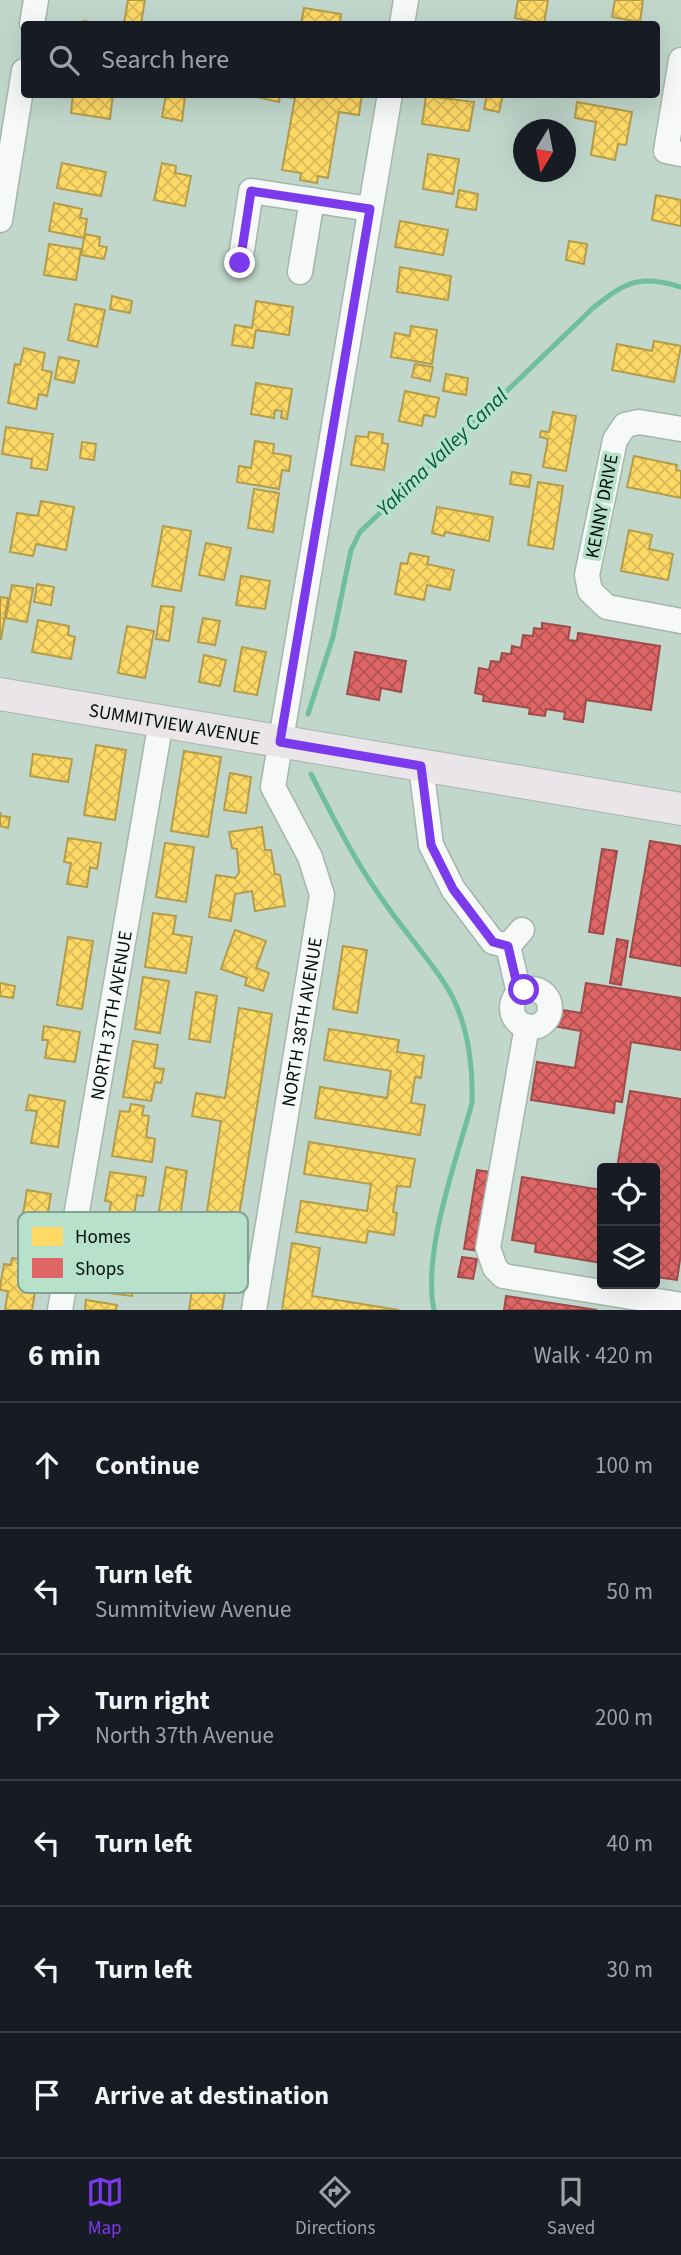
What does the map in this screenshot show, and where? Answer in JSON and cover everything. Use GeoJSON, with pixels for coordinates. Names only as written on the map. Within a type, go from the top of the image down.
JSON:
{"type":"FeatureCollection","features":[{"type":"Feature","properties":{"kind":"main road","name":"SUMMITVIEW AVENUE"},"geometry":{"type":"LineString","coordinates":[[0,694],[681,809]]}},
{"type":"Feature","properties":{"kind":"street"},"geometry":{"type":"LineString","coordinates":[[32,21],[36,0]]}},
{"type":"Feature","properties":{"kind":"street"},"geometry":{"type":"LineString","coordinates":[[402,21],[406,0]]}},
{"type":"Feature","properties":{"kind":"street"},"geometry":{"type":"LineString","coordinates":[[681,60],[666,151],[681,154]]}},
{"type":"Feature","properties":{"kind":"street"},"geometry":{"type":"LineString","coordinates":[[0,220],[7,134],[21,82]]}},
{"type":"Feature","properties":{"kind":"street"},"geometry":{"type":"LineString","coordinates":[[280,742],[389,98]]}},
{"type":"Feature","properties":{"kind":"street"},"geometry":{"type":"LineString","coordinates":[[240,263],[251,191],[370,209]]}},
{"type":"Feature","properties":{"kind":"street"},"geometry":{"type":"LineString","coordinates":[[300,272],[312,200]]}},
{"type":"Feature","properties":{"kind":"street","name":"KENNY DRIVE"},"geometry":{"type":"LineString","coordinates":[[681,429],[639,422],[625,425],[615,440],[587,575],[590,591],[607,607],[681,621]]}},
{"type":"Feature","properties":{"kind":"street","name":"NORTH 37TH AVENUE"},"geometry":{"type":"LineString","coordinates":[[77,1212],[160,721]]}},
{"type":"Feature","properties":{"kind":"street","name":"NORTH 38TH AVENUE"},"geometry":{"type":"LineString","coordinates":[[254,1310],[322,895],[310,857],[273,787],[280,742]]}},
{"type":"Feature","properties":{"kind":"street"},"geometry":{"type":"LineString","coordinates":[[421,766],[431,845],[453,889],[493,942],[515,938],[519,993],[513,1003],[513,1015],[527,1026],[488,1248],[495,1268],[503,1276],[681,1306]]}},
{"type":"Feature","properties":{"kind":"building: Homes"},"geometry":{"type":"Polygon","coordinates":[[[128,0],[145,0],[142,21],[124,21],[128,0]]]}},
{"type":"Feature","properties":{"kind":"building: Homes"},"geometry":{"type":"Polygon","coordinates":[[[518,0],[548,0],[544,21],[515,18],[518,0]]]}},
{"type":"Feature","properties":{"kind":"building: Homes"},"geometry":{"type":"Polygon","coordinates":[[[615,0],[643,0],[640,21],[612,17],[615,0]]]}},
{"type":"Feature","properties":{"kind":"building: Homes"},"geometry":{"type":"Polygon","coordinates":[[[304,8],[341,14],[340,21],[302,21],[304,8]]]}},
{"type":"Feature","properties":{"kind":"building: Homes"},"geometry":{"type":"Polygon","coordinates":[[[73,98],[113,98],[110,119],[71,113],[73,98]]]}},
{"type":"Feature","properties":{"kind":"building: Homes"},"geometry":{"type":"Polygon","coordinates":[[[165,98],[185,98],[182,121],[162,117],[165,98]]]}},
{"type":"Feature","properties":{"kind":"building: Homes"},"geometry":{"type":"Polygon","coordinates":[[[262,98],[280,98],[279,102],[262,98]]]}},
{"type":"Feature","properties":{"kind":"building: Homes"},"geometry":{"type":"Polygon","coordinates":[[[295,98],[361,98],[359,115],[339,112],[328,178],[318,176],[317,183],[300,180],[301,173],[282,170],[295,98]]]}},
{"type":"Feature","properties":{"kind":"building: Homes"},"geometry":{"type":"Polygon","coordinates":[[[426,98],[474,102],[469,131],[422,124],[426,98]]]}},
{"type":"Feature","properties":{"kind":"building: Homes"},"geometry":{"type":"Polygon","coordinates":[[[486,98],[502,98],[499,112],[484,109],[486,98]]]}},
{"type":"Feature","properties":{"kind":"building: Homes"},"geometry":{"type":"Polygon","coordinates":[[[577,102],[632,112],[626,145],[618,144],[615,160],[591,155],[596,122],[575,118],[577,102]]]}},
{"type":"Feature","properties":{"kind":"building: Homes"},"geometry":{"type":"Polygon","coordinates":[[[428,154],[459,159],[453,194],[423,189],[428,154]]]}},
{"type":"Feature","properties":{"kind":"building: Homes"},"geometry":{"type":"Polygon","coordinates":[[[62,163],[106,172],[101,196],[57,188],[62,163]]]}},
{"type":"Feature","properties":{"kind":"building: Homes"},"geometry":{"type":"Polygon","coordinates":[[[162,163],[176,166],[175,173],[191,176],[185,206],[154,200],[162,163]]]}},
{"type":"Feature","properties":{"kind":"building: Homes"},"geometry":{"type":"Polygon","coordinates":[[[459,190],[478,194],[476,210],[456,207],[459,190]]]}},
{"type":"Feature","properties":{"kind":"building: Homes"},"geometry":{"type":"Polygon","coordinates":[[[656,195],[681,200],[681,226],[652,220],[656,195]]]}},
{"type":"Feature","properties":{"kind":"building: Homes"},"geometry":{"type":"Polygon","coordinates":[[[54,203],[82,209],[80,218],[87,219],[84,238],[49,231],[54,203]]]}},
{"type":"Feature","properties":{"kind":"building: Homes"},"geometry":{"type":"Polygon","coordinates":[[[400,221],[448,230],[443,255],[395,247],[400,221]]]}},
{"type":"Feature","properties":{"kind":"building: Homes"},"geometry":{"type":"Polygon","coordinates":[[[85,234],[100,237],[99,246],[107,247],[104,259],[81,255],[85,234]]]}},
{"type":"Feature","properties":{"kind":"building: Homes"},"geometry":{"type":"Polygon","coordinates":[[[569,241],[587,244],[584,264],[566,260],[569,241]]]}},
{"type":"Feature","properties":{"kind":"building: Homes"},"geometry":{"type":"Polygon","coordinates":[[[49,244],[81,249],[76,280],[44,275],[49,244]]]}},
{"type":"Feature","properties":{"kind":"building: Homes"},"geometry":{"type":"Polygon","coordinates":[[[400,267],[451,276],[448,300],[397,292],[400,267]]]}},
{"type":"Feature","properties":{"kind":"building: Homes"},"geometry":{"type":"Polygon","coordinates":[[[112,296],[132,301],[130,313],[110,309],[112,296]]]}},
{"type":"Feature","properties":{"kind":"building: Homes"},"geometry":{"type":"Polygon","coordinates":[[[256,301],[293,307],[289,335],[256,330],[253,348],[232,345],[235,325],[252,328],[256,301]]]}},
{"type":"Feature","properties":{"kind":"building: Homes"},"geometry":{"type":"Polygon","coordinates":[[[75,304],[105,310],[97,347],[68,340],[75,304]]]}},
{"type":"Feature","properties":{"kind":"building: Homes"},"geometry":{"type":"Polygon","coordinates":[[[411,326],[437,330],[432,364],[391,357],[395,333],[410,336],[411,326]]]}},
{"type":"Feature","properties":{"kind":"building: Homes"},"geometry":{"type":"Polygon","coordinates":[[[654,341],[681,346],[674,382],[612,370],[617,344],[652,351],[654,341]]]}},
{"type":"Feature","properties":{"kind":"building: Homes"},"geometry":{"type":"Polygon","coordinates":[[[24,348],[45,353],[42,370],[52,372],[47,396],[39,394],[36,409],[8,403],[15,364],[20,365],[24,348]]]}},
{"type":"Feature","properties":{"kind":"building: Homes"},"geometry":{"type":"Polygon","coordinates":[[[59,357],[79,361],[74,383],[55,379],[59,357]]]}},
{"type":"Feature","properties":{"kind":"building: Homes"},"geometry":{"type":"Polygon","coordinates":[[[415,364],[433,367],[430,381],[412,377],[415,364]]]}},
{"type":"Feature","properties":{"kind":"building: Homes"},"geometry":{"type":"Polygon","coordinates":[[[446,374],[468,378],[466,395],[443,391],[446,374]]]}},
{"type":"Feature","properties":{"kind":"building: Homes"},"geometry":{"type":"Polygon","coordinates":[[[256,383],[292,389],[287,419],[281,418],[282,411],[275,410],[274,418],[251,414],[256,383]]]}},
{"type":"Feature","properties":{"kind":"building: Homes"},"geometry":{"type":"Polygon","coordinates":[[[405,391],[439,398],[435,417],[424,415],[422,426],[399,421],[405,391]]]}},
{"type":"Feature","properties":{"kind":"building: Homes"},"geometry":{"type":"Polygon","coordinates":[[[553,412],[576,416],[566,471],[543,467],[548,439],[540,437],[541,431],[549,432],[553,412]]]}},
{"type":"Feature","properties":{"kind":"building: Homes"},"geometry":{"type":"Polygon","coordinates":[[[6,427],[53,434],[47,470],[31,468],[32,459],[2,454],[6,427]]]}},
{"type":"Feature","properties":{"kind":"building: Homes"},"geometry":{"type":"Polygon","coordinates":[[[369,432],[383,434],[382,443],[388,444],[384,470],[351,465],[356,436],[368,437],[369,432]]]}},
{"type":"Feature","properties":{"kind":"building: Homes"},"geometry":{"type":"Polygon","coordinates":[[[255,441],[274,444],[273,453],[291,456],[289,471],[282,470],[279,489],[237,482],[239,466],[251,468],[255,441]]]}},
{"type":"Feature","properties":{"kind":"building: Homes"},"geometry":{"type":"Polygon","coordinates":[[[82,442],[96,444],[94,460],[80,458],[82,442]]]}},
{"type":"Feature","properties":{"kind":"building: Homes"},"geometry":{"type":"Polygon","coordinates":[[[634,456],[677,465],[676,470],[681,471],[681,498],[627,487],[634,456]]]}},
{"type":"Feature","properties":{"kind":"building: Homes"},"geometry":{"type":"Polygon","coordinates":[[[512,472],[531,475],[529,487],[510,484],[512,472]]]}},
{"type":"Feature","properties":{"kind":"building: Homes"},"geometry":{"type":"Polygon","coordinates":[[[538,482],[563,486],[553,549],[528,545],[538,482]]]}},
{"type":"Feature","properties":{"kind":"building: Homes"},"geometry":{"type":"Polygon","coordinates":[[[254,489],[279,493],[273,532],[248,528],[254,489]]]}},
{"type":"Feature","properties":{"kind":"building: Homes"},"geometry":{"type":"Polygon","coordinates":[[[41,501],[74,507],[66,550],[36,544],[33,556],[10,552],[17,513],[38,516],[41,501]]]}},
{"type":"Feature","properties":{"kind":"building: Homes"},"geometry":{"type":"Polygon","coordinates":[[[437,507],[493,517],[489,541],[445,532],[444,536],[432,533],[437,507]]]}},
{"type":"Feature","properties":{"kind":"building: Homes"},"geometry":{"type":"Polygon","coordinates":[[[163,526],[191,531],[181,591],[152,586],[163,526]]]}},
{"type":"Feature","properties":{"kind":"building: Homes"},"geometry":{"type":"Polygon","coordinates":[[[629,530],[652,535],[649,549],[673,554],[668,580],[621,571],[629,530]]]}},
{"type":"Feature","properties":{"kind":"building: Homes"},"geometry":{"type":"Polygon","coordinates":[[[206,543],[231,548],[224,580],[199,575],[206,543]]]}},
{"type":"Feature","properties":{"kind":"building: Homes"},"geometry":{"type":"Polygon","coordinates":[[[410,553],[429,557],[427,564],[454,570],[450,590],[427,585],[424,600],[395,594],[401,563],[407,564],[410,553]]]}},
{"type":"Feature","properties":{"kind":"building: Homes"},"geometry":{"type":"Polygon","coordinates":[[[241,576],[270,581],[265,609],[236,605],[241,576]]]}},
{"type":"Feature","properties":{"kind":"building: Homes"},"geometry":{"type":"Polygon","coordinates":[[[37,584],[54,587],[51,605],[34,602],[37,584]]]}},
{"type":"Feature","properties":{"kind":"building: Homes"},"geometry":{"type":"Polygon","coordinates":[[[12,585],[33,588],[27,622],[6,618],[12,585]]]}},
{"type":"Feature","properties":{"kind":"building: Homes"},"geometry":{"type":"Polygon","coordinates":[[[0,597],[8,598],[1,639],[0,639],[0,597]]]}},
{"type":"Feature","properties":{"kind":"building: Homes"},"geometry":{"type":"Polygon","coordinates":[[[161,606],[174,607],[169,641],[156,639],[161,606]]]}},
{"type":"Feature","properties":{"kind":"building: Homes"},"geometry":{"type":"Polygon","coordinates":[[[203,618],[220,621],[215,645],[198,642],[203,618]]]}},
{"type":"Feature","properties":{"kind":"building: Homes"},"geometry":{"type":"Polygon","coordinates":[[[38,620],[69,626],[68,635],[75,637],[71,659],[32,652],[38,620]]]}},
{"type":"Feature","properties":{"kind":"building: Homes"},"geometry":{"type":"Polygon","coordinates":[[[127,626],[154,631],[145,678],[118,673],[127,626]]]}},
{"type":"Feature","properties":{"kind":"building: Homes"},"geometry":{"type":"Polygon","coordinates":[[[242,647],[266,652],[257,695],[234,691],[242,647]]]}},
{"type":"Feature","properties":{"kind":"building: Homes"},"geometry":{"type":"Polygon","coordinates":[[[204,655],[226,660],[220,686],[199,682],[204,655]]]}},
{"type":"Feature","properties":{"kind":"building: Homes"},"geometry":{"type":"Polygon","coordinates":[[[96,745],[126,750],[115,820],[84,815],[96,745]]]}},
{"type":"Feature","properties":{"kind":"building: Homes"},"geometry":{"type":"Polygon","coordinates":[[[184,751],[221,757],[208,837],[171,831],[184,751]]]}},
{"type":"Feature","properties":{"kind":"building: Homes"},"geometry":{"type":"Polygon","coordinates":[[[33,754],[72,759],[68,782],[30,776],[33,754]]]}},
{"type":"Feature","properties":{"kind":"building: Homes"},"geometry":{"type":"Polygon","coordinates":[[[230,773],[251,777],[246,813],[224,810],[230,773]]]}},
{"type":"Feature","properties":{"kind":"building: Homes"},"geometry":{"type":"Polygon","coordinates":[[[0,812],[1,816],[10,817],[8,828],[0,826],[0,812]]]}},
{"type":"Feature","properties":{"kind":"building: Homes"},"geometry":{"type":"Polygon","coordinates":[[[262,827],[265,850],[271,850],[275,874],[280,875],[285,906],[255,911],[252,891],[235,894],[231,921],[209,917],[216,875],[235,878],[239,873],[237,849],[232,848],[229,832],[262,827]]]}},
{"type":"Feature","properties":{"kind":"building: Homes"},"geometry":{"type":"Polygon","coordinates":[[[68,838],[101,843],[97,869],[90,867],[87,887],[67,884],[71,863],[64,862],[68,838]]]}},
{"type":"Feature","properties":{"kind":"building: Homes"},"geometry":{"type":"Polygon","coordinates":[[[165,843],[194,847],[186,902],[156,897],[165,843]]]}},
{"type":"Feature","properties":{"kind":"building: Homes"},"geometry":{"type":"Polygon","coordinates":[[[153,913],[176,916],[173,934],[192,937],[186,973],[145,967],[153,913]]]}},
{"type":"Feature","properties":{"kind":"building: Homes"},"geometry":{"type":"Polygon","coordinates":[[[235,930],[266,941],[256,968],[269,973],[263,991],[245,985],[247,978],[221,969],[235,930]]]}},
{"type":"Feature","properties":{"kind":"building: Homes"},"geometry":{"type":"Polygon","coordinates":[[[68,937],[93,941],[82,1009],[57,1005],[68,937]]]}},
{"type":"Feature","properties":{"kind":"building: Homes"},"geometry":{"type":"Polygon","coordinates":[[[343,946],[367,950],[357,1013],[333,1009],[343,946]]]}},
{"type":"Feature","properties":{"kind":"building: Homes"},"geometry":{"type":"Polygon","coordinates":[[[143,977],[169,981],[160,1033],[135,1029],[143,977]]]}},
{"type":"Feature","properties":{"kind":"building: Homes"},"geometry":{"type":"Polygon","coordinates":[[[0,983],[15,986],[13,998],[0,996],[0,983]]]}},
{"type":"Feature","properties":{"kind":"building: Homes"},"geometry":{"type":"Polygon","coordinates":[[[196,992],[217,996],[210,1042],[189,1039],[196,992]]]}},
{"type":"Feature","properties":{"kind":"building: Homes"},"geometry":{"type":"Polygon","coordinates":[[[239,1008],[272,1014],[240,1212],[207,1211],[221,1121],[192,1116],[196,1093],[225,1098],[239,1008]]]}},
{"type":"Feature","properties":{"kind":"building: Homes"},"geometry":{"type":"Polygon","coordinates":[[[44,1026],[80,1032],[75,1062],[45,1058],[48,1040],[42,1040],[44,1026]]]}},
{"type":"Feature","properties":{"kind":"building: Homes"},"geometry":{"type":"Polygon","coordinates":[[[329,1029],[399,1040],[397,1052],[424,1056],[421,1078],[415,1077],[411,1103],[425,1105],[420,1135],[315,1118],[320,1087],[387,1098],[391,1071],[324,1060],[329,1029]]]}},
{"type":"Feature","properties":{"kind":"building: Homes"},"geometry":{"type":"Polygon","coordinates":[[[133,1041],[158,1045],[154,1068],[164,1069],[161,1083],[155,1082],[151,1101],[123,1097],[133,1041]]]}},
{"type":"Feature","properties":{"kind":"building: Homes"},"geometry":{"type":"Polygon","coordinates":[[[29,1095],[65,1101],[58,1147],[31,1143],[37,1111],[26,1110],[29,1095]]]}},
{"type":"Feature","properties":{"kind":"building: Homes"},"geometry":{"type":"Polygon","coordinates":[[[131,1104],[144,1106],[142,1115],[149,1116],[146,1137],[155,1139],[152,1162],[112,1156],[120,1111],[129,1112],[131,1104]]]}},
{"type":"Feature","properties":{"kind":"building: Homes"},"geometry":{"type":"Polygon","coordinates":[[[309,1142],[415,1159],[410,1187],[397,1186],[393,1212],[397,1213],[394,1235],[368,1231],[366,1243],[296,1232],[301,1201],[367,1211],[371,1184],[304,1174],[309,1142]]]}},
{"type":"Feature","properties":{"kind":"building: Homes"},"geometry":{"type":"Polygon","coordinates":[[[166,1167],[187,1171],[181,1212],[159,1212],[166,1167]]]}},
{"type":"Feature","properties":{"kind":"building: Homes"},"geometry":{"type":"Polygon","coordinates":[[[110,1172],[146,1177],[143,1196],[137,1195],[134,1212],[110,1212],[111,1202],[105,1201],[110,1172]]]}},
{"type":"Feature","properties":{"kind":"building: Homes"},"geometry":{"type":"Polygon","coordinates":[[[27,1190],[51,1194],[48,1212],[23,1212],[27,1190]]]}},
{"type":"Feature","properties":{"kind":"building: Homes"},"geometry":{"type":"Polygon","coordinates":[[[292,1243],[320,1248],[312,1296],[399,1310],[282,1310],[292,1243]]]}},
{"type":"Feature","properties":{"kind":"building: Homes"},"geometry":{"type":"Polygon","coordinates":[[[12,1258],[18,1259],[18,1293],[35,1293],[32,1310],[5,1310],[8,1291],[0,1290],[0,1287],[4,1264],[11,1265],[12,1258]]]}},
{"type":"Feature","properties":{"kind":"building: Homes"},"geometry":{"type":"Polygon","coordinates":[[[107,1293],[132,1293],[132,1296],[107,1293]]]}},
{"type":"Feature","properties":{"kind":"building: Homes"},"geometry":{"type":"Polygon","coordinates":[[[192,1293],[225,1293],[222,1310],[189,1310],[192,1293]]]}},
{"type":"Feature","properties":{"kind":"building: Homes"},"geometry":{"type":"Polygon","coordinates":[[[86,1300],[117,1305],[116,1310],[85,1310],[86,1300]]]}},
{"type":"Feature","properties":{"kind":"building: Shops"},"geometry":{"type":"Polygon","coordinates":[[[542,623],[570,627],[568,640],[577,641],[578,633],[660,646],[651,710],[586,700],[583,722],[564,719],[565,712],[546,709],[545,716],[529,714],[530,708],[483,701],[484,695],[475,693],[479,668],[489,670],[491,661],[500,662],[502,653],[511,654],[512,646],[521,648],[523,635],[533,636],[534,628],[542,629],[542,623]]]}},
{"type":"Feature","properties":{"kind":"building: Shops"},"geometry":{"type":"Polygon","coordinates":[[[355,652],[406,661],[401,692],[381,688],[379,700],[347,694],[355,652]]]}},
{"type":"Feature","properties":{"kind":"building: Shops"},"geometry":{"type":"Polygon","coordinates":[[[650,841],[681,846],[681,966],[630,957],[650,841]]]}},
{"type":"Feature","properties":{"kind":"building: Shops"},"geometry":{"type":"Polygon","coordinates":[[[602,849],[617,851],[603,934],[589,932],[602,849]]]}},
{"type":"Feature","properties":{"kind":"building: Shops"},"geometry":{"type":"Polygon","coordinates":[[[617,939],[628,941],[621,985],[610,983],[617,939]]]}},
{"type":"Feature","properties":{"kind":"building: Shops"},"geometry":{"type":"Polygon","coordinates":[[[586,983],[681,998],[681,1050],[631,1042],[622,1102],[615,1101],[614,1113],[531,1100],[537,1062],[575,1068],[581,1031],[553,1026],[556,1009],[581,1013],[586,983]]]}},
{"type":"Feature","properties":{"kind":"building: Shops"},"geometry":{"type":"Polygon","coordinates":[[[630,1091],[681,1099],[681,1253],[677,1280],[660,1278],[660,1163],[618,1163],[630,1091]]]}},
{"type":"Feature","properties":{"kind":"building: Shops"},"geometry":{"type":"Polygon","coordinates":[[[477,1170],[491,1172],[479,1251],[464,1249],[477,1170]]]}},
{"type":"Feature","properties":{"kind":"building: Shops"},"geometry":{"type":"Polygon","coordinates":[[[522,1177],[597,1189],[597,1262],[535,1252],[536,1244],[512,1240],[522,1177]]]}},
{"type":"Feature","properties":{"kind":"building: Shops"},"geometry":{"type":"Polygon","coordinates":[[[462,1257],[477,1259],[473,1279],[458,1277],[462,1257]]]}},
{"type":"Feature","properties":{"kind":"building: Shops"},"geometry":{"type":"Polygon","coordinates":[[[506,1296],[597,1310],[504,1310],[506,1296]]]}},
{"type":"Feature","properties":{"kind":"waterway","name":"Yakima Valley Canal"},"geometry":{"type":"LineString","coordinates":[[308,714],[333,637],[351,550],[360,532],[604,299],[624,287],[643,281],[681,287]]}},
{"type":"Feature","properties":{"kind":"waterway","name":"Yakima Valley Canal"},"geometry":{"type":"LineString","coordinates":[[311,774],[362,869],[451,995],[467,1040],[472,1103],[442,1207],[433,1262],[434,1310]]}},
{"type":"Feature","properties":{"kind":"route"},"geometry":{"type":"LineString","coordinates":[[240,263],[251,191],[370,209],[280,742],[421,766],[431,845],[453,889],[493,942],[508,946],[519,993],[524,990]]}}]}
